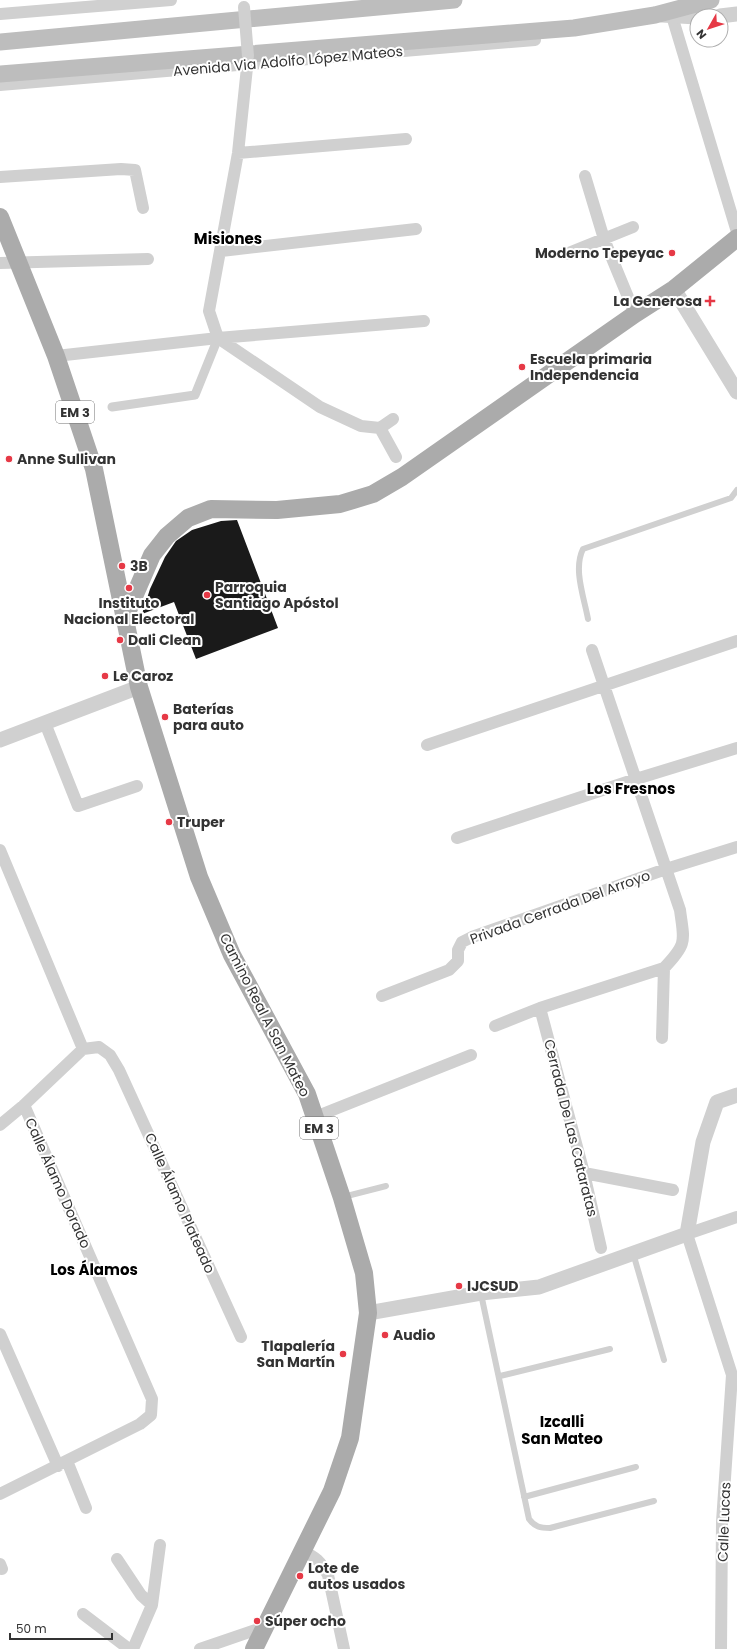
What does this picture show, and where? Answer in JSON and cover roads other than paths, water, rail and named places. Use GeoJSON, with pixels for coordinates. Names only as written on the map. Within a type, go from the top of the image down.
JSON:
{"type":"FeatureCollection","features":[{"type":"Feature","properties":{"kind":"main road"},"geometry":{"type":"LineString","coordinates":[[0,42],[454,0]]}},
{"type":"Feature","properties":{"kind":"main road","name":"Avenida Via Adolfo López Mateos"},"geometry":{"type":"LineString","coordinates":[[0,74],[574,28],[655,15],[711,0]]}},
{"type":"Feature","properties":{"kind":"main road","name":"Camino Real A San Mateo"},"geometry":{"type":"LineString","coordinates":[[0,217],[8,262],[56,356],[94,469],[126,615],[139,687],[199,877],[232,955],[307,1094],[342,1198],[364,1273],[368,1313],[350,1438],[332,1491],[254,1649]]}},
{"type":"Feature","properties":{"kind":"main road"},"geometry":{"type":"LineString","coordinates":[[126,615],[152,555],[167,536],[188,518],[211,510],[277,510],[340,504],[374,494],[402,477],[635,314],[674,289],[737,238]]}},
{"type":"Feature","properties":{"kind":"street"},"geometry":{"type":"LineString","coordinates":[[0,14],[171,0]]}},
{"type":"Feature","properties":{"kind":"street"},"geometry":{"type":"LineString","coordinates":[[244,4],[248,60],[238,153],[209,311],[218,338],[320,406],[361,426],[380,428],[393,419]]}},
{"type":"Feature","properties":{"kind":"street"},"geometry":{"type":"LineString","coordinates":[[655,15],[689,17]]}},
{"type":"Feature","properties":{"kind":"street"},"geometry":{"type":"LineString","coordinates":[[672,16],[737,232]]}},
{"type":"Feature","properties":{"kind":"street","name":"Avenida Via Adolfo López Mateos"},"geometry":{"type":"LineString","coordinates":[[0,85],[248,60],[554,38],[574,28]]}},
{"type":"Feature","properties":{"kind":"street"},"geometry":{"type":"LineString","coordinates":[[238,153],[406,139]]}},
{"type":"Feature","properties":{"kind":"street"},"geometry":{"type":"LineString","coordinates":[[0,177],[121,169],[135,170],[143,208]]}},
{"type":"Feature","properties":{"kind":"street"},"geometry":{"type":"LineString","coordinates":[[585,176],[604,239],[635,314]]}},
{"type":"Feature","properties":{"kind":"street"},"geometry":{"type":"LineString","coordinates":[[566,254],[633,227]]}},
{"type":"Feature","properties":{"kind":"street"},"geometry":{"type":"LineString","coordinates":[[221,251],[416,229]]}},
{"type":"Feature","properties":{"kind":"street"},"geometry":{"type":"LineString","coordinates":[[8,262],[148,259]]}},
{"type":"Feature","properties":{"kind":"street"},"geometry":{"type":"LineString","coordinates":[[674,289],[737,392]]}},
{"type":"Feature","properties":{"kind":"street"},"geometry":{"type":"LineString","coordinates":[[56,356],[218,338],[424,321]]}},
{"type":"Feature","properties":{"kind":"street"},"geometry":{"type":"LineString","coordinates":[[112,407],[195,395],[218,338]]}},
{"type":"Feature","properties":{"kind":"street"},"geometry":{"type":"LineString","coordinates":[[380,428],[396,456]]}},
{"type":"Feature","properties":{"kind":"street"},"geometry":{"type":"LineString","coordinates":[[427,745],[737,641]]}},
{"type":"Feature","properties":{"kind":"street"},"geometry":{"type":"LineString","coordinates":[[495,1026],[540,1008],[664,968],[677,955],[684,942],[680,910],[592,650]]}},
{"type":"Feature","properties":{"kind":"street"},"geometry":{"type":"LineString","coordinates":[[0,740],[139,687]]}},
{"type":"Feature","properties":{"kind":"street"},"geometry":{"type":"LineString","coordinates":[[45,723],[78,806],[137,786]]}},
{"type":"Feature","properties":{"kind":"street"},"geometry":{"type":"LineString","coordinates":[[457,838],[636,779],[737,748]]}},
{"type":"Feature","properties":{"kind":"street","name":"Privada Cerrada Del Arroyo"},"geometry":{"type":"LineString","coordinates":[[382,996],[449,970],[458,961],[458,950],[462,942],[467,939],[666,869],[737,848]]}},
{"type":"Feature","properties":{"kind":"street"},"geometry":{"type":"LineString","coordinates":[[0,850],[83,1049],[24,1105],[0,1125]]}},
{"type":"Feature","properties":{"kind":"street"},"geometry":{"type":"LineString","coordinates":[[662,1038],[664,968]]}},
{"type":"Feature","properties":{"kind":"street","name":"Cerrada De Las Cataratas"},"geometry":{"type":"LineString","coordinates":[[540,1008],[584,1173],[601,1248]]}},
{"type":"Feature","properties":{"kind":"street","name":"Calle Álamo Plateado"},"geometry":{"type":"LineString","coordinates":[[83,1049],[99,1047],[110,1055],[119,1070],[240,1337]]}},
{"type":"Feature","properties":{"kind":"street"},"geometry":{"type":"LineString","coordinates":[[315,1116],[471,1055]]}},
{"type":"Feature","properties":{"kind":"street"},"geometry":{"type":"LineString","coordinates":[[687,1234],[703,1142],[717,1102],[737,1095]]}},
{"type":"Feature","properties":{"kind":"street","name":"Calle Álamo Dorado"},"geometry":{"type":"LineString","coordinates":[[24,1105],[152,1399],[150,1415],[140,1424],[63,1464]]}},
{"type":"Feature","properties":{"kind":"street"},"geometry":{"type":"LineString","coordinates":[[584,1173],[673,1190]]}},
{"type":"Feature","properties":{"kind":"street"},"geometry":{"type":"LineString","coordinates":[[368,1313],[481,1293],[539,1287],[737,1217]]}},
{"type":"Feature","properties":{"kind":"street","name":"Calle Lucas"},"geometry":{"type":"LineString","coordinates":[[687,1234],[732,1375],[722,1522],[721,1649]]}},
{"type":"Feature","properties":{"kind":"street"},"geometry":{"type":"LineString","coordinates":[[0,1334],[86,1508]]}},
{"type":"Feature","properties":{"kind":"street"},"geometry":{"type":"LineString","coordinates":[[0,1494],[63,1464]]}},
{"type":"Feature","properties":{"kind":"street"},"geometry":{"type":"LineString","coordinates":[[133,1649],[152,1605],[160,1545]]}},
{"type":"Feature","properties":{"kind":"street"},"geometry":{"type":"LineString","coordinates":[[302,1550],[315,1556],[323,1565],[328,1575],[344,1649]]}},
{"type":"Feature","properties":{"kind":"street"},"geometry":{"type":"LineString","coordinates":[[117,1559],[141,1595],[152,1605]]}},
{"type":"Feature","properties":{"kind":"street"},"geometry":{"type":"LineString","coordinates":[[83,1614],[129,1649]]}},
{"type":"Feature","properties":{"kind":"street"},"geometry":{"type":"LineString","coordinates":[[200,1649],[264,1627]]}},
{"type":"Feature","properties":{"kind":"lane"},"geometry":{"type":"LineString","coordinates":[[588,619],[578,568],[579,557],[583,549],[592,544],[731,498],[737,490]]}},
{"type":"Feature","properties":{"kind":"lane"},"geometry":{"type":"LineString","coordinates":[[342,1198],[386,1186]]}},
{"type":"Feature","properties":{"kind":"lane"},"geometry":{"type":"LineString","coordinates":[[633,1253],[664,1360]]}},
{"type":"Feature","properties":{"kind":"lane"},"geometry":{"type":"LineString","coordinates":[[481,1293],[500,1376],[524,1497],[529,1519],[533,1525],[541,1528],[550,1528],[654,1501]]}},
{"type":"Feature","properties":{"kind":"lane"},"geometry":{"type":"LineString","coordinates":[[500,1376],[610,1349]]}},
{"type":"Feature","properties":{"kind":"lane"},"geometry":{"type":"LineString","coordinates":[[524,1497],[636,1467]]}},
{"type":"Feature","properties":{"kind":"place","name":"Moderno Tepeyac"},"geometry":{"type":"Point","coordinates":[672,253]}},
{"type":"Feature","properties":{"kind":"place","name":"La Generosa"},"geometry":{"type":"Point","coordinates":[710,301]}},
{"type":"Feature","properties":{"kind":"place","name":"Escuela primaria Independencia"},"geometry":{"type":"Point","coordinates":[522,367]}},
{"type":"Feature","properties":{"kind":"place","name":"Anne Sullivan"},"geometry":{"type":"Point","coordinates":[9,459]}},
{"type":"Feature","properties":{"kind":"place","name":"3B"},"geometry":{"type":"Point","coordinates":[122,566]}},
{"type":"Feature","properties":{"kind":"place","name":"Instituto Nacional Electoral"},"geometry":{"type":"Point","coordinates":[129,588]}},
{"type":"Feature","properties":{"kind":"place","name":"Parroquia Santiago Apóstol"},"geometry":{"type":"Point","coordinates":[207,595]}},
{"type":"Feature","properties":{"kind":"place","name":"Dali Clean"},"geometry":{"type":"Point","coordinates":[120,640]}},
{"type":"Feature","properties":{"kind":"place","name":"Le Caroz"},"geometry":{"type":"Point","coordinates":[105,676]}},
{"type":"Feature","properties":{"kind":"place","name":"Baterías para auto"},"geometry":{"type":"Point","coordinates":[165,717]}},
{"type":"Feature","properties":{"kind":"place","name":"Truper"},"geometry":{"type":"Point","coordinates":[169,822]}},
{"type":"Feature","properties":{"kind":"place","name":"IJCSUD"},"geometry":{"type":"Point","coordinates":[459,1286]}},
{"type":"Feature","properties":{"kind":"place","name":"Audio"},"geometry":{"type":"Point","coordinates":[385,1335]}},
{"type":"Feature","properties":{"kind":"place","name":"Tlapalería San Martín"},"geometry":{"type":"Point","coordinates":[343,1354]}},
{"type":"Feature","properties":{"kind":"place","name":"Lote de autos usados"},"geometry":{"type":"Point","coordinates":[300,1576]}},
{"type":"Feature","properties":{"kind":"place","name":"Súper ocho"},"geometry":{"type":"Point","coordinates":[257,1621]}},
{"type":"Feature","properties":{"kind":"district","name":"Misiones"},"geometry":{"type":"Point","coordinates":[228,238]}},
{"type":"Feature","properties":{"kind":"district","name":"Los Fresnos"},"geometry":{"type":"Point","coordinates":[631,788]}},
{"type":"Feature","properties":{"kind":"district","name":"Los Álamos"},"geometry":{"type":"Point","coordinates":[94,1269]}},
{"type":"Feature","properties":{"kind":"district","name":"Izcalli San Mateo"},"geometry":{"type":"Point","coordinates":[562,1430]}}]}
